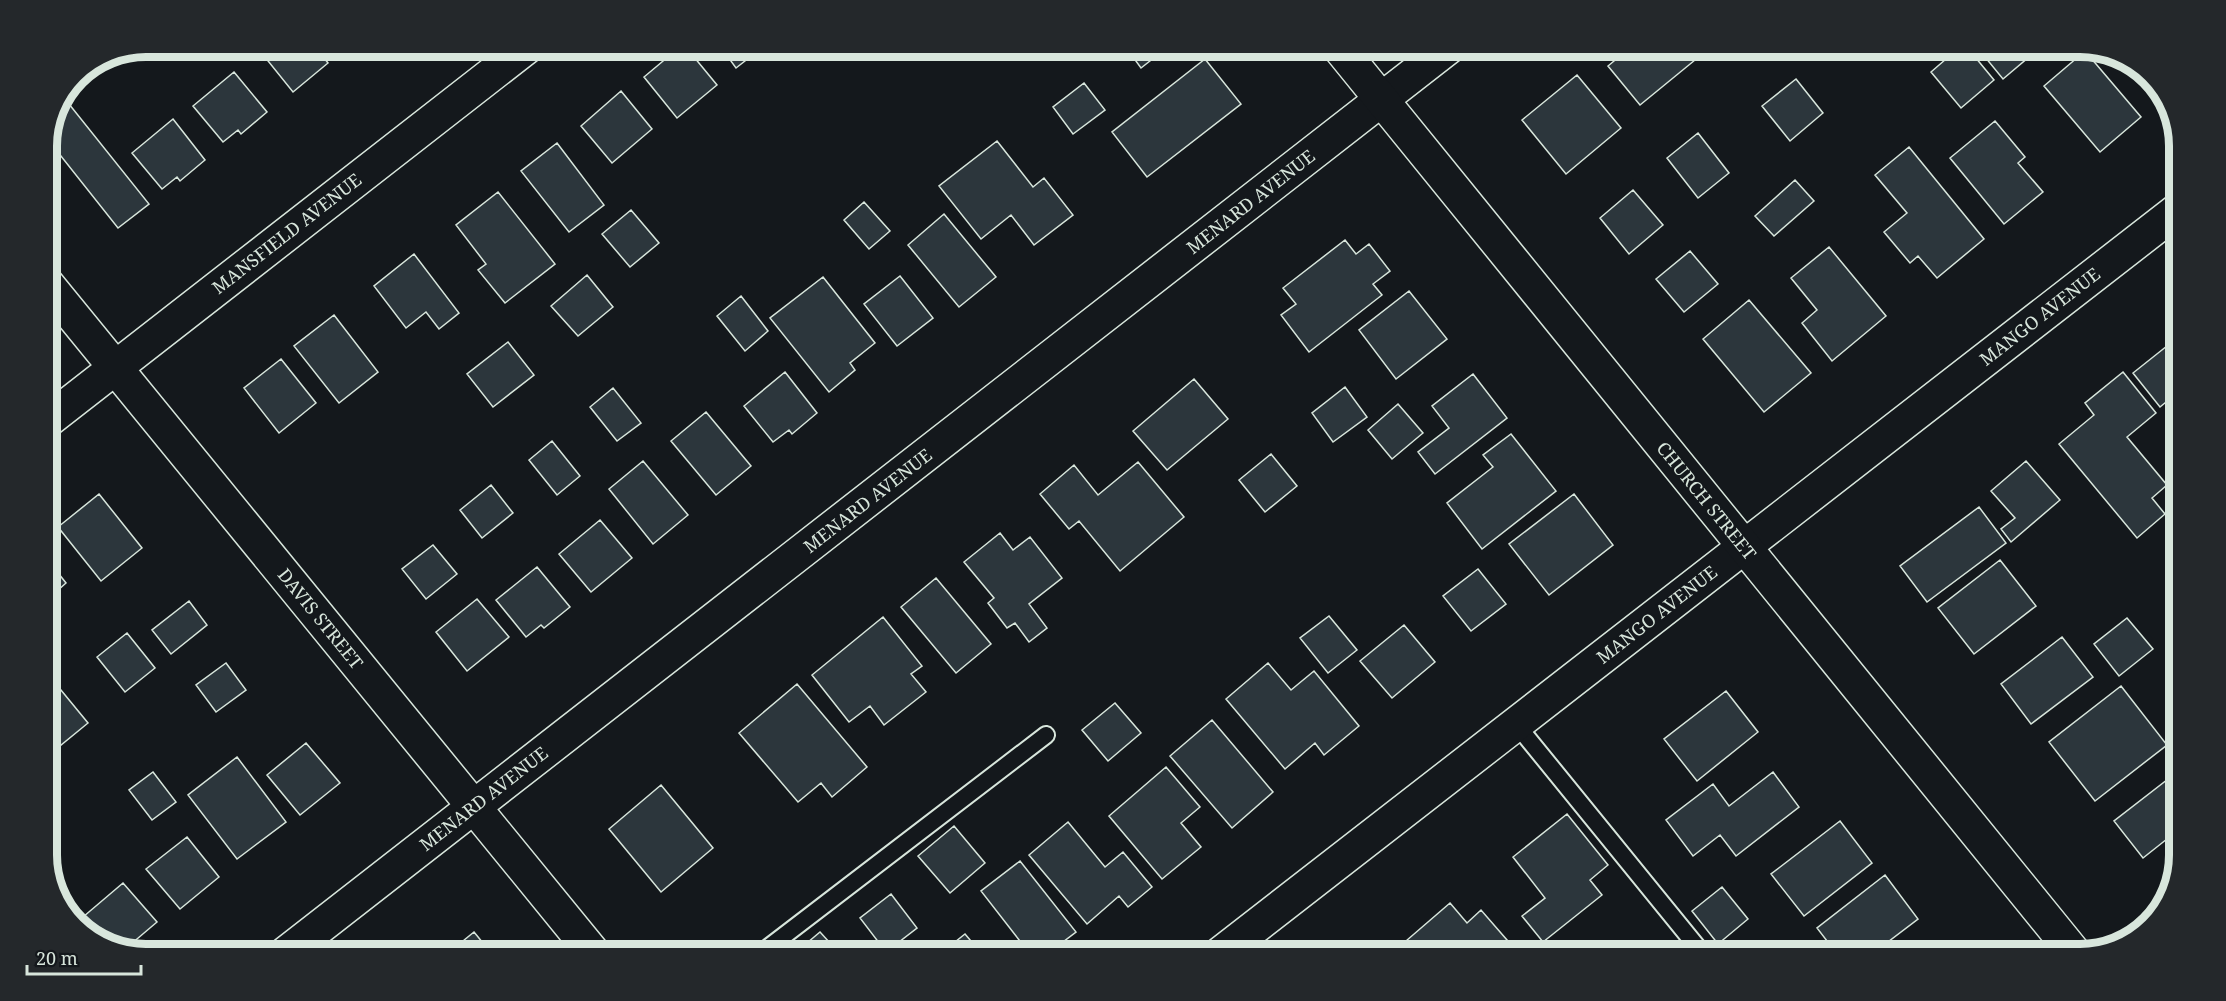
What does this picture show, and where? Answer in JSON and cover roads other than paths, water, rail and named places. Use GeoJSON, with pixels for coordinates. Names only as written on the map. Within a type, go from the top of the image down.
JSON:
{"type":"FeatureCollection","features":[{"type":"Feature","properties":{"kind":"street","name":"MANSFIELD AVENUE"},"geometry":{"type":"LineString","coordinates":[[57,413],[514,57]]}},
{"type":"Feature","properties":{"kind":"street","name":"CHURCH STREET"},"geometry":{"type":"LineString","coordinates":[[1347,57],[2067,944]]}},
{"type":"Feature","properties":{"kind":"street","name":"MENARD AVENUE"},"geometry":{"type":"LineString","coordinates":[[298,944],[1436,57]]}},
{"type":"Feature","properties":{"kind":"street","name":"MANGO AVENUE"},"geometry":{"type":"LineString","coordinates":[[1233,944],[2169,217]]}},
{"type":"Feature","properties":{"kind":"street","name":"DAVIS STREET"},"geometry":{"type":"LineString","coordinates":[[57,296],[586,944]]}},
{"type":"Feature","properties":{"kind":"lane"},"geometry":{"type":"LineString","coordinates":[[1516,724],[1692,944]]}},
{"type":"Feature","properties":{"kind":"lane"},"geometry":{"type":"LineString","coordinates":[[773,944],[1046,735]]}}]}
